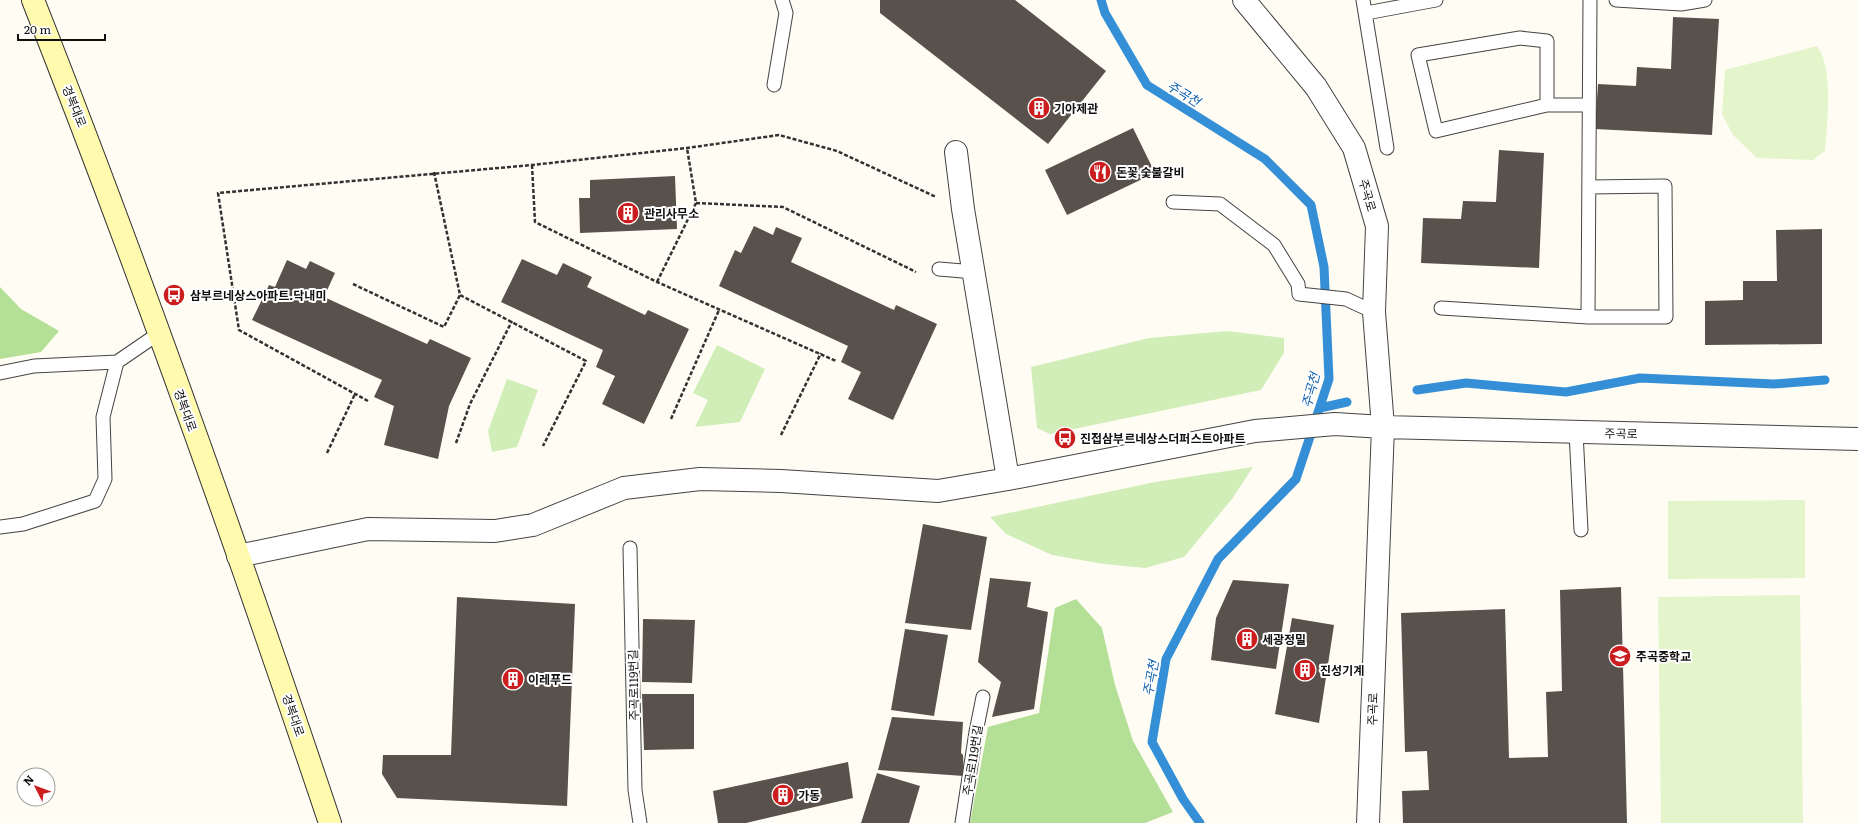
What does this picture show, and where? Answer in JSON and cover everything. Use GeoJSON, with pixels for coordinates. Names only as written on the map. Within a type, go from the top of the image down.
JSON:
{"type":"FeatureCollection","features":[{"type":"Feature","properties":{"kind":"street","name":"경복대로"},"geometry":{"type":"LineString","coordinates":[[33,0],[132,256],[330,823]]}},
{"type":"Feature","properties":{"kind":"street","name":"주곡로"},"geometry":{"type":"LineString","coordinates":[[1244,0],[1316,87],[1354,148],[1377,226],[1374,312],[1383,427],[1368,823]]}},
{"type":"Feature","properties":{"kind":"street"},"geometry":{"type":"LineString","coordinates":[[956,152],[963,209],[1008,479]]}},
{"type":"Feature","properties":{"kind":"street"},"geometry":{"type":"LineString","coordinates":[[238,556],[368,529],[495,531],[533,525],[624,488],[700,479],[781,481],[938,491],[1008,479],[1255,431],[1335,424],[1383,427]]}},
{"type":"Feature","properties":{"kind":"street","name":"주곡로"},"geometry":{"type":"LineString","coordinates":[[1383,427],[1858,439]]}},
{"type":"Feature","properties":{"kind":"lane"},"geometry":{"type":"LineString","coordinates":[[774,85],[786,13],[782,0]]}},
{"type":"Feature","properties":{"kind":"lane"},"geometry":{"type":"LineString","coordinates":[[1363,0],[1387,148]]}},
{"type":"Feature","properties":{"kind":"lane"},"geometry":{"type":"LineString","coordinates":[[1366,13],[1436,0]]}},
{"type":"Feature","properties":{"kind":"lane"},"geometry":{"type":"LineString","coordinates":[[1588,317],[1590,0]]}},
{"type":"Feature","properties":{"kind":"lane"},"geometry":{"type":"LineString","coordinates":[[1616,0],[1681,4],[1705,0]]}},
{"type":"Feature","properties":{"kind":"lane"},"geometry":{"type":"LineString","coordinates":[[1547,105],[1547,41],[1520,38],[1418,55],[1436,131],[1547,105],[1589,105]]}},
{"type":"Feature","properties":{"kind":"lane"},"geometry":{"type":"LineString","coordinates":[[1441,308],[1588,317],[1666,317],[1665,186],[1589,187]]}},
{"type":"Feature","properties":{"kind":"lane"},"geometry":{"type":"LineString","coordinates":[[1173,202],[1220,204],[1274,245],[1298,284],[1299,294],[1346,299],[1374,312]]}},
{"type":"Feature","properties":{"kind":"lane"},"geometry":{"type":"LineString","coordinates":[[939,269],[974,272]]}},
{"type":"Feature","properties":{"kind":"lane"},"geometry":{"type":"LineString","coordinates":[[0,373],[34,366],[117,362],[158,334]]}},
{"type":"Feature","properties":{"kind":"lane"},"geometry":{"type":"LineString","coordinates":[[0,527],[23,524],[95,501],[105,479],[104,417],[117,362]]}},
{"type":"Feature","properties":{"kind":"lane"},"geometry":{"type":"LineString","coordinates":[[1576,432],[1581,530]]}},
{"type":"Feature","properties":{"kind":"lane","name":"주곡로119번길"},"geometry":{"type":"LineString","coordinates":[[630,548],[635,790],[640,823]]}},
{"type":"Feature","properties":{"kind":"lane","name":"주곡로119번길"},"geometry":{"type":"LineString","coordinates":[[962,823],[983,697]]}},
{"type":"Feature","properties":{"kind":"path"},"geometry":{"type":"LineString","coordinates":[[368,401],[239,330],[218,193],[434,172],[532,165],[686,148],[779,135],[836,151],[963,209]]}},
{"type":"Feature","properties":{"kind":"path"},"geometry":{"type":"LineString","coordinates":[[657,282],[696,203],[686,148]]}},
{"type":"Feature","properties":{"kind":"path"},"geometry":{"type":"LineString","coordinates":[[532,165],[535,222],[657,282],[821,353],[836,361]]}},
{"type":"Feature","properties":{"kind":"path"},"geometry":{"type":"LineString","coordinates":[[354,284],[444,327],[460,295],[434,172]]}},
{"type":"Feature","properties":{"kind":"path"},"geometry":{"type":"LineString","coordinates":[[696,203],[783,207],[916,272]]}},
{"type":"Feature","properties":{"kind":"path"},"geometry":{"type":"LineString","coordinates":[[460,295],[586,361],[543,446]]}},
{"type":"Feature","properties":{"kind":"path"},"geometry":{"type":"LineString","coordinates":[[671,419],[719,310]]}},
{"type":"Feature","properties":{"kind":"path"},"geometry":{"type":"LineString","coordinates":[[456,442],[470,404],[512,321]]}},
{"type":"Feature","properties":{"kind":"path"},"geometry":{"type":"LineString","coordinates":[[781,435],[821,353]]}},
{"type":"Feature","properties":{"kind":"path"},"geometry":{"type":"LineString","coordinates":[[327,454],[355,394]]}},
{"type":"Feature","properties":{"kind":"green space"},"geometry":{"type":"Polygon","coordinates":[[[1817,46],[1826,68],[1828,82],[1828,111],[1825,151],[1813,160],[1757,158],[1733,135],[1722,114],[1725,70],[1817,46]]]}},
{"type":"Feature","properties":{"kind":"green space"},"geometry":{"type":"Polygon","coordinates":[[[0,287],[21,309],[59,331],[41,352],[0,359],[0,287]]]}},
{"type":"Feature","properties":{"kind":"green space"},"geometry":{"type":"Polygon","coordinates":[[[1227,331],[1284,338],[1284,353],[1261,390],[1050,434],[1037,428],[1031,367],[1149,338],[1227,331]]]}},
{"type":"Feature","properties":{"kind":"green space"},"geometry":{"type":"Polygon","coordinates":[[[717,345],[765,369],[740,422],[695,427],[708,400],[693,393],[717,345]]]}},
{"type":"Feature","properties":{"kind":"green space"},"geometry":{"type":"Polygon","coordinates":[[[507,379],[538,390],[517,447],[492,452],[488,431],[507,379]]]}},
{"type":"Feature","properties":{"kind":"green space"},"geometry":{"type":"Polygon","coordinates":[[[1253,467],[1232,499],[1184,557],[1145,568],[1104,564],[1052,555],[1006,534],[990,517],[1155,482],[1253,467]]]}},
{"type":"Feature","properties":{"kind":"green space"},"geometry":{"type":"Polygon","coordinates":[[[1805,500],[1805,578],[1668,579],[1668,501],[1805,500]]]}},
{"type":"Feature","properties":{"kind":"green space"},"geometry":{"type":"Polygon","coordinates":[[[1800,595],[1803,823],[1661,823],[1658,597],[1800,595]]]}},
{"type":"Feature","properties":{"kind":"green space"},"geometry":{"type":"Polygon","coordinates":[[[1076,599],[1102,628],[1115,685],[1133,741],[1173,812],[1145,823],[970,823],[988,727],[1039,713],[1055,608],[1076,599]]]}},
{"type":"Feature","properties":{"kind":"building","name":"기아제관"},"geometry":{"type":"Polygon","coordinates":[[[880,0],[1015,0],[1106,71],[1048,144],[880,13],[880,0]]]}},
{"type":"Feature","properties":{"kind":"building"},"geometry":{"type":"Polygon","coordinates":[[[1673,17],[1719,19],[1712,135],[1595,129],[1598,84],[1636,86],[1637,67],[1671,69],[1673,17]]]}},
{"type":"Feature","properties":{"kind":"building"},"geometry":{"type":"Polygon","coordinates":[[[1133,128],[1155,173],[1067,215],[1045,170],[1133,128]]]}},
{"type":"Feature","properties":{"kind":"building"},"geometry":{"type":"Polygon","coordinates":[[[1499,150],[1544,153],[1539,268],[1421,263],[1423,218],[1461,219],[1463,201],[1496,202],[1499,150]]]}},
{"type":"Feature","properties":{"kind":"building","name":"관리사무소"},"geometry":{"type":"Polygon","coordinates":[[[675,176],[677,229],[580,233],[579,198],[590,198],[590,180],[675,176]]]}},
{"type":"Feature","properties":{"kind":"building"},"geometry":{"type":"Polygon","coordinates":[[[754,226],[773,235],[776,227],[802,238],[791,262],[894,310],[896,305],[937,324],[893,420],[848,399],[861,372],[841,362],[848,346],[719,286],[735,250],[741,253],[754,226]]]}},
{"type":"Feature","properties":{"kind":"building"},"geometry":{"type":"Polygon","coordinates":[[[1822,229],[1822,344],[1705,345],[1705,301],[1743,300],[1743,281],[1777,281],[1776,230],[1822,229]]]}},
{"type":"Feature","properties":{"kind":"building"},"geometry":{"type":"Polygon","coordinates":[[[522,259],[557,275],[563,263],[592,277],[587,287],[645,315],[648,310],[689,329],[644,424],[602,404],[615,376],[596,367],[603,350],[501,302],[522,259]]]}},
{"type":"Feature","properties":{"kind":"building"},"geometry":{"type":"Polygon","coordinates":[[[287,260],[306,269],[310,261],[335,273],[324,297],[427,344],[430,339],[471,358],[449,406],[438,459],[384,445],[394,406],[374,397],[382,380],[252,320],[269,285],[275,287],[287,260]]]}},
{"type":"Feature","properties":{"kind":"building"},"geometry":{"type":"Polygon","coordinates":[[[923,524],[987,537],[971,630],[905,623],[923,524]]]}},
{"type":"Feature","properties":{"kind":"building"},"geometry":{"type":"Polygon","coordinates":[[[990,578],[1031,582],[1027,607],[1048,612],[1034,709],[992,717],[1001,682],[978,662],[990,578]]]}},
{"type":"Feature","properties":{"kind":"building","name":"세광정밀"},"geometry":{"type":"Polygon","coordinates":[[[1233,580],[1289,584],[1276,669],[1211,660],[1216,618],[1233,580]]]}},
{"type":"Feature","properties":{"kind":"building","name":"주곡중학교"},"geometry":{"type":"Polygon","coordinates":[[[1621,587],[1627,823],[1403,823],[1402,791],[1429,790],[1427,751],[1405,752],[1401,613],[1505,609],[1509,758],[1548,757],[1546,692],[1562,691],[1560,590],[1621,587]]]}},
{"type":"Feature","properties":{"kind":"building","name":"이레푸드"},"geometry":{"type":"Polygon","coordinates":[[[457,597],[575,604],[567,806],[397,798],[382,774],[383,755],[451,755],[457,597]]]}},
{"type":"Feature","properties":{"kind":"building","name":"진성기계"},"geometry":{"type":"Polygon","coordinates":[[[1292,618],[1334,625],[1319,723],[1275,714],[1292,618]]]}},
{"type":"Feature","properties":{"kind":"building"},"geometry":{"type":"Polygon","coordinates":[[[643,619],[695,620],[692,683],[642,682],[643,619]]]}},
{"type":"Feature","properties":{"kind":"building"},"geometry":{"type":"Polygon","coordinates":[[[905,629],[948,635],[934,716],[891,710],[905,629]]]}},
{"type":"Feature","properties":{"kind":"building"},"geometry":{"type":"Polygon","coordinates":[[[642,694],[694,694],[694,749],[644,750],[642,694]]]}},
{"type":"Feature","properties":{"kind":"building"},"geometry":{"type":"Polygon","coordinates":[[[892,717],[963,722],[961,753],[963,755],[964,776],[878,770],[892,717]]]}},
{"type":"Feature","properties":{"kind":"building","name":"가동"},"geometry":{"type":"Polygon","coordinates":[[[848,762],[853,798],[746,823],[718,823],[713,791],[848,762]]]}},
{"type":"Feature","properties":{"kind":"building"},"geometry":{"type":"Polygon","coordinates":[[[877,773],[920,786],[909,823],[861,823],[877,773]]]}},
{"type":"Feature","properties":{"kind":"waterway","name":"주곡천"},"geometry":{"type":"LineString","coordinates":[[1101,0],[1105,13],[1147,85],[1265,159],[1311,205],[1324,267],[1329,379],[1296,479],[1218,559],[1166,659],[1152,742],[1183,799],[1200,823]]}},
{"type":"Feature","properties":{"kind":"waterway"},"geometry":{"type":"LineString","coordinates":[[1417,390],[1466,383],[1566,392],[1640,378],[1774,384],[1825,380]]}},
{"type":"Feature","properties":{"kind":"waterway"},"geometry":{"type":"LineString","coordinates":[[1320,408],[1347,402]]}},
{"type":"Feature","properties":{"kind":"place","name":"기아제관"},"geometry":{"type":"Point","coordinates":[1039,108]}},
{"type":"Feature","properties":{"kind":"place","name":"돈꽃 숯불갈비"},"geometry":{"type":"Point","coordinates":[1100,172]}},
{"type":"Feature","properties":{"kind":"place","name":"관리사무소"},"geometry":{"type":"Point","coordinates":[628,213]}},
{"type":"Feature","properties":{"kind":"place","name":"삼부르네상스아파트.닥내미"},"geometry":{"type":"Point","coordinates":[174,295]}},
{"type":"Feature","properties":{"kind":"place","name":"진접삼부르네상스더퍼스트아파트"},"geometry":{"type":"Point","coordinates":[1065,438]}},
{"type":"Feature","properties":{"kind":"place","name":"세광정밀"},"geometry":{"type":"Point","coordinates":[1247,639]}},
{"type":"Feature","properties":{"kind":"place","name":"주곡중학교"},"geometry":{"type":"Point","coordinates":[1620,656]}},
{"type":"Feature","properties":{"kind":"place","name":"진성기계"},"geometry":{"type":"Point","coordinates":[1305,670]}},
{"type":"Feature","properties":{"kind":"place","name":"이레푸드"},"geometry":{"type":"Point","coordinates":[513,679]}},
{"type":"Feature","properties":{"kind":"place","name":"가동"},"geometry":{"type":"Point","coordinates":[783,795]}}]}
